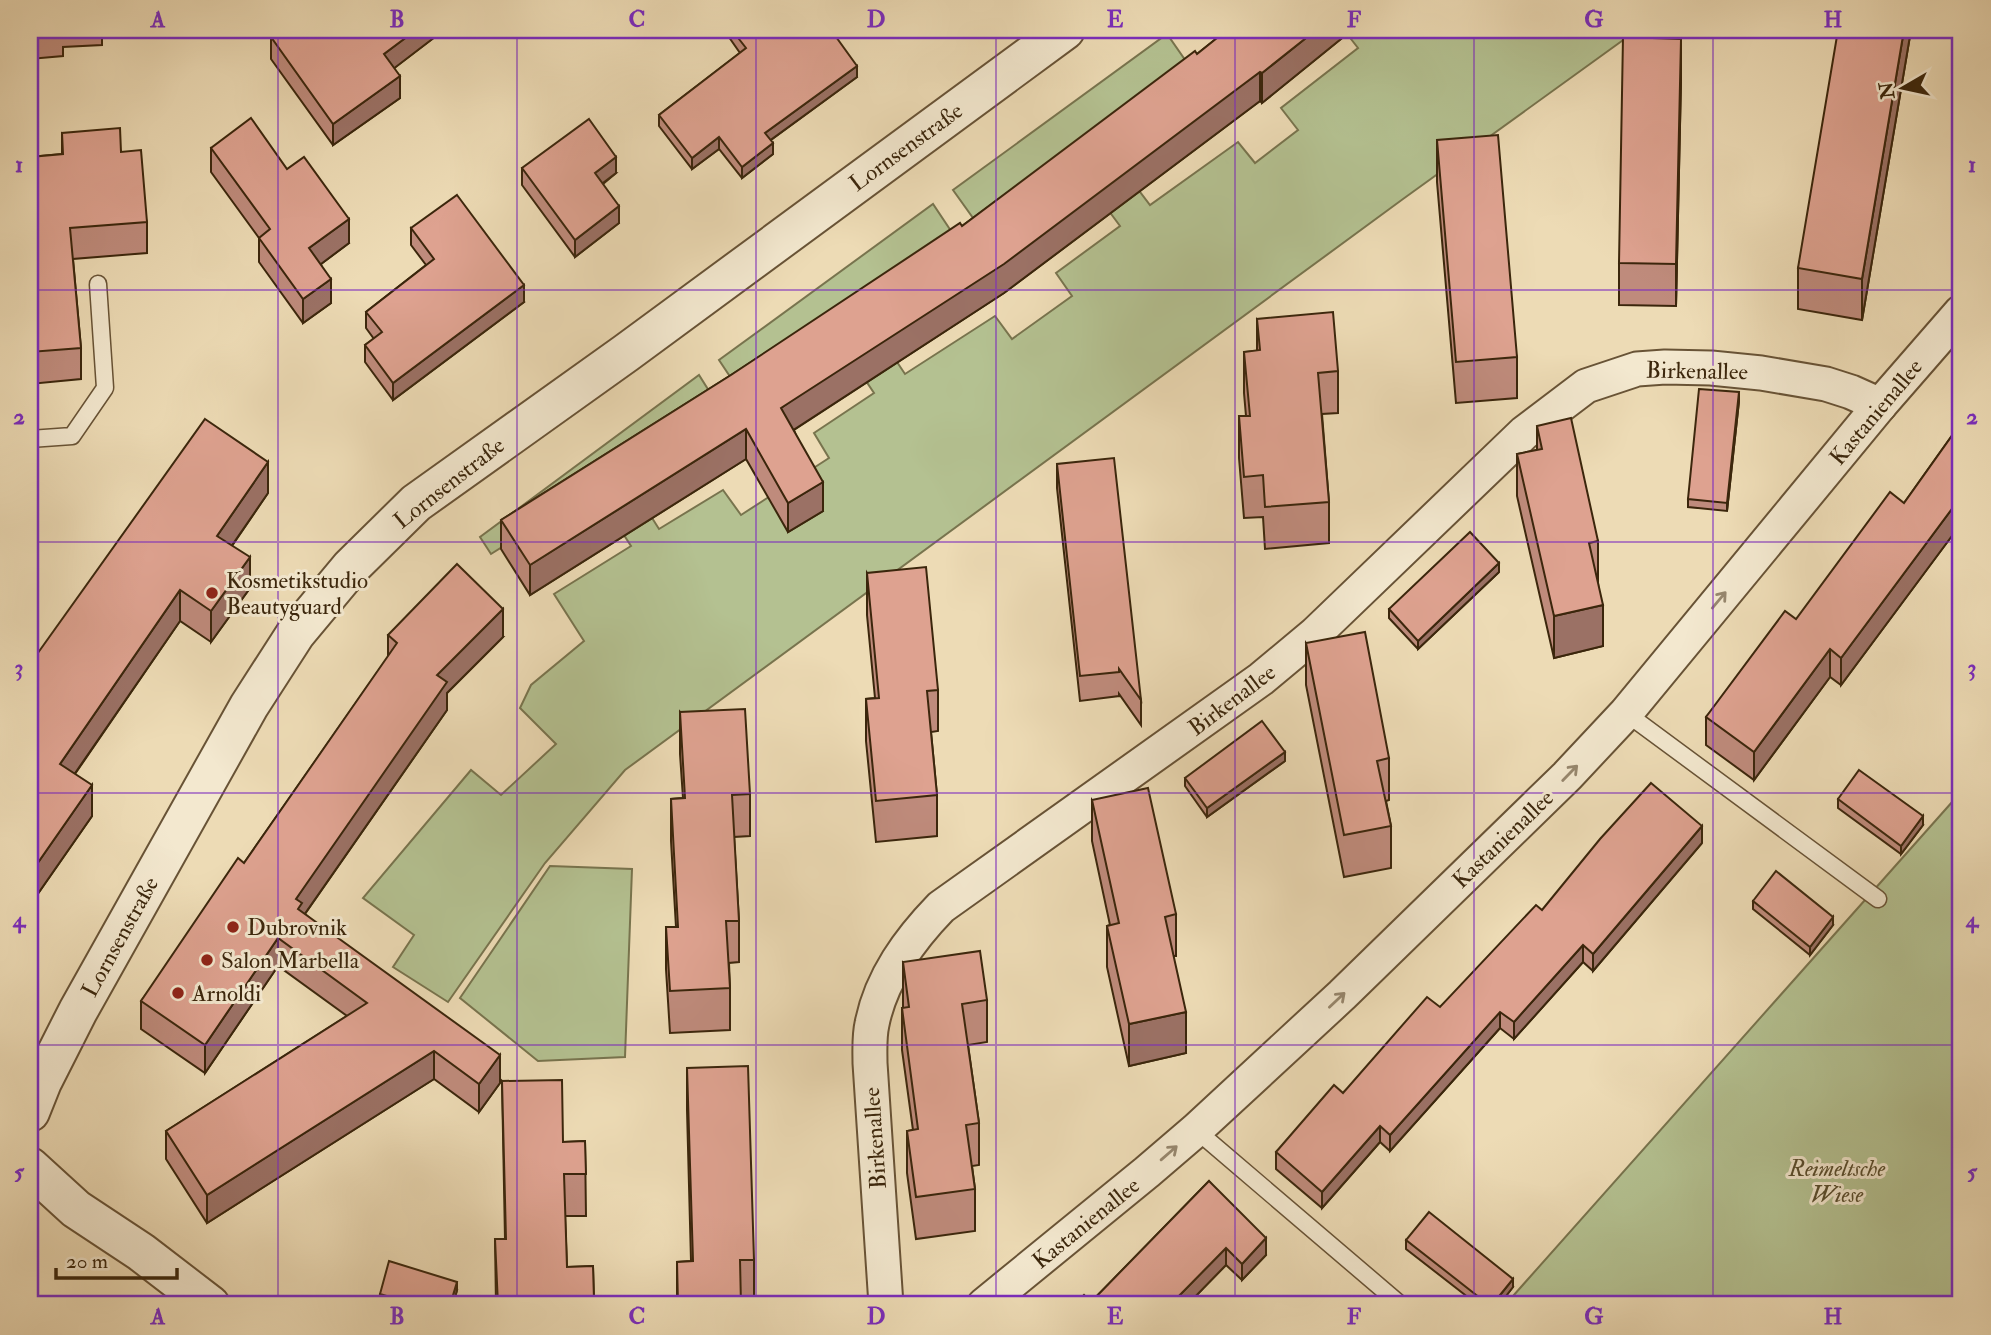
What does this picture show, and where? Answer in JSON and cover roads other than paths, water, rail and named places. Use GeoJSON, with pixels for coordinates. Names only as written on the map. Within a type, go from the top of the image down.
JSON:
{"type":"FeatureCollection","features":[{"type":"Feature","properties":{"kind":"street","name":"Lornsenstraße"},"geometry":{"type":"LineString","coordinates":[[30,1112],[78,1011],[249,706],[296,633],[351,566],[416,503],[626,353],[1065,30]]}},
{"type":"Feature","properties":{"kind":"street","name":"Kastanienallee"},"geometry":{"type":"LineString","coordinates":[[984,1305],[1196,1130],[1342,995],[1567,776],[1626,712],[1880,405],[1961,312]]}},
{"type":"Feature","properties":{"kind":"street","name":"Birkenallee"},"geometry":{"type":"LineString","coordinates":[[886,1305],[870,1063],[871,1026],[882,990],[898,960],[919,929],[941,907],[1261,679],[1315,634],[1524,433],[1586,386],[1637,369],[1711,368],[1826,384],[1880,405]]}},
{"type":"Feature","properties":{"kind":"street"},"geometry":{"type":"LineString","coordinates":[[30,1167],[76,1209],[134,1247],[210,1305]]}},
{"type":"Feature","properties":{"kind":"street"},"geometry":{"type":"LineString","coordinates":[[30,1205],[76,1209]]}},
{"type":"Feature","properties":{"kind":"lane"},"geometry":{"type":"LineString","coordinates":[[30,439],[72,436],[105,388],[98,284]]}},
{"type":"Feature","properties":{"kind":"lane"},"geometry":{"type":"LineString","coordinates":[[1626,712],[1878,898]]}},
{"type":"Feature","properties":{"kind":"lane"},"geometry":{"type":"LineString","coordinates":[[1196,1130],[1401,1305]]}},
{"type":"Feature","properties":{"kind":"place","name":"Kosmetikstudio Beautyguard"},"geometry":{"type":"Point","coordinates":[212,593]}},
{"type":"Feature","properties":{"kind":"place","name":"Dubrovnik"},"geometry":{"type":"Point","coordinates":[233,927]}},
{"type":"Feature","properties":{"kind":"place","name":"Salon Marbella"},"geometry":{"type":"Point","coordinates":[207,960]}},
{"type":"Feature","properties":{"kind":"place","name":"Arnoldi"},"geometry":{"type":"Point","coordinates":[178,993]}},
{"type":"Feature","properties":{"kind":"park label","name":"Reimeltsche Wiese"},"geometry":{"type":"Point","coordinates":[1837,1181]}}]}
